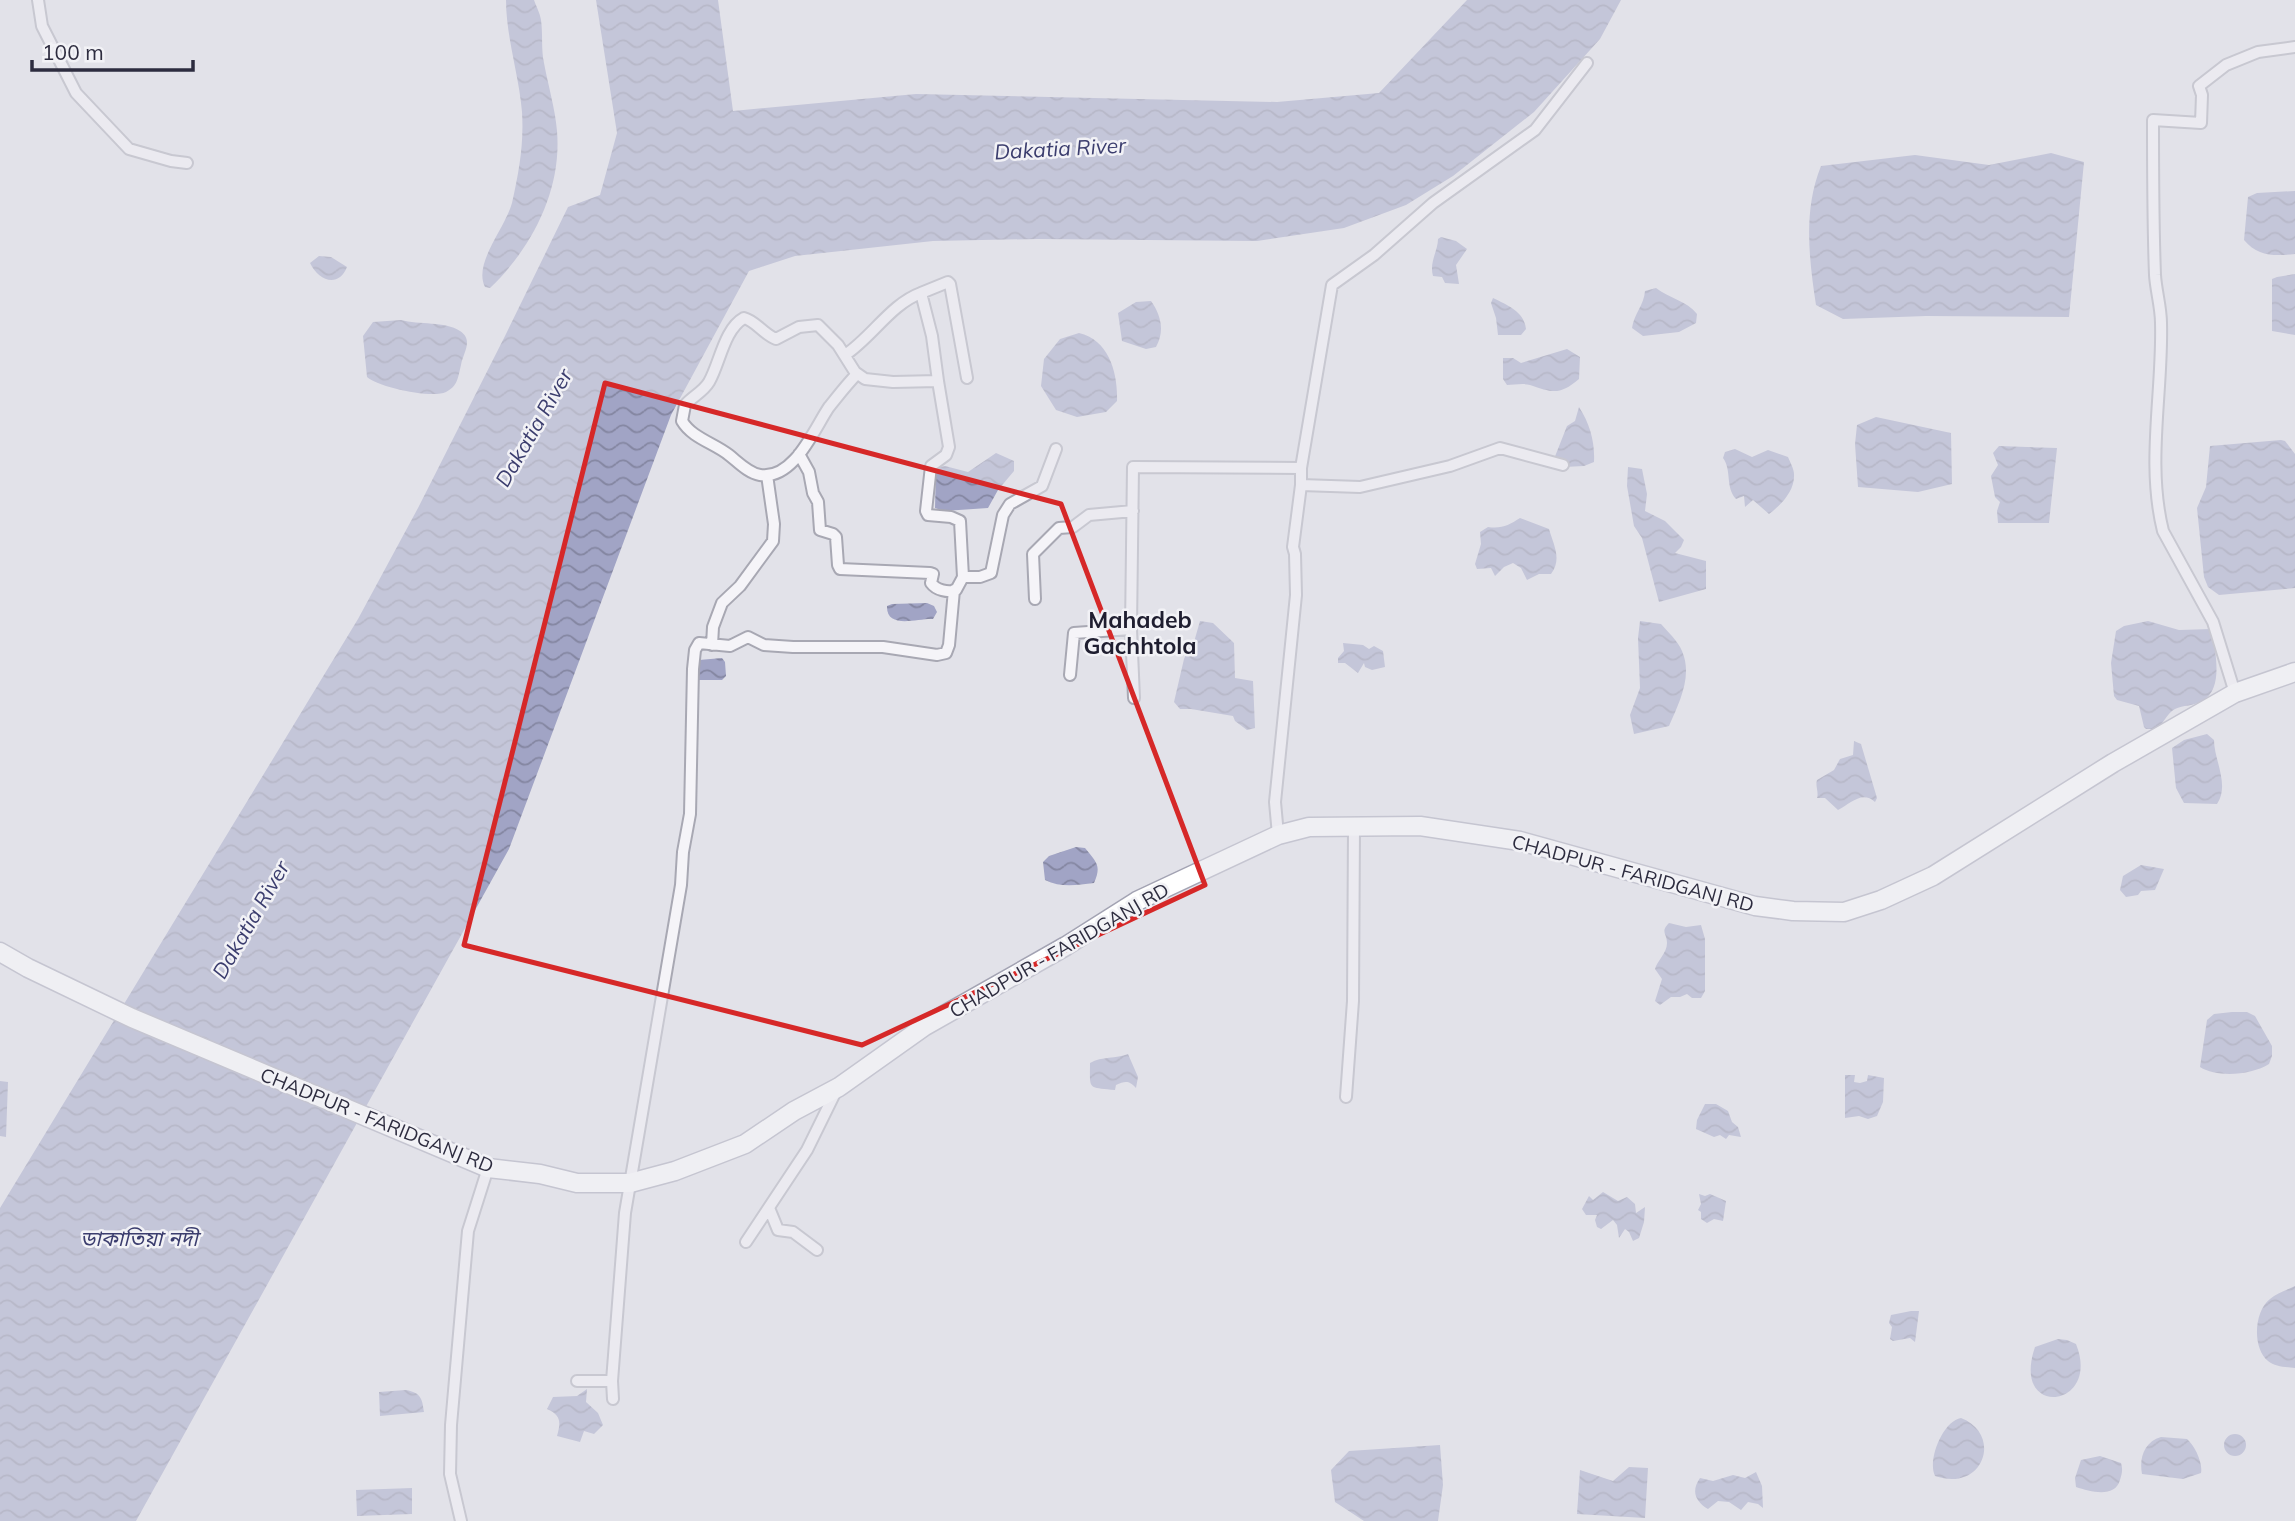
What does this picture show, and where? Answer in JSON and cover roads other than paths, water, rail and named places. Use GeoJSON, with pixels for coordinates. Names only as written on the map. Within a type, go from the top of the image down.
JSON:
{"type":"FeatureCollection","features":[{"type":"Feature","properties":{"kind":"main road","name":"CHADPUR - FARIDGANJ RD"},"geometry":{"type":"LineString","coordinates":[[0,952],[132,1018],[488,1168],[540,1174],[577,1183],[630,1183],[675,1171],[745,1144],[794,1111],[839,1087],[925,1026],[1066,946],[1137,901],[1278,835],[1309,827],[1420,826],[1520,841],[1755,906],[1793,911],[1844,912],[1881,900],[1933,876],[2102,770],[2235,693],[2295,672]]}},
{"type":"Feature","properties":{"kind":"street"},"geometry":{"type":"LineString","coordinates":[[38,0],[42,26],[76,93],[130,149],[187,163]]}},
{"type":"Feature","properties":{"kind":"street"},"geometry":{"type":"LineString","coordinates":[[2235,693],[2213,622],[2163,531],[2159,514],[2156,475],[2161,321],[2155,279],[2153,120],[2201,122],[2202,94],[2199,86],[2226,65],[2258,52],[2295,47]]}},
{"type":"Feature","properties":{"kind":"street"},"geometry":{"type":"LineString","coordinates":[[1278,835],[1275,802],[1296,594],[1293,547],[1301,468],[1332,285],[1374,255],[1433,203],[1535,130],[1587,63]]}},
{"type":"Feature","properties":{"kind":"street"},"geometry":{"type":"LineString","coordinates":[[845,355],[894,311],[921,293],[948,282],[967,378]]}},
{"type":"Feature","properties":{"kind":"street"},"geometry":{"type":"LineString","coordinates":[[799,454],[809,472],[813,493],[818,502],[820,530],[836,537],[840,569],[930,573],[933,574],[933,587],[954,590],[959,587],[963,576],[960,521],[951,517],[928,515],[926,511],[931,466],[946,455],[949,447],[932,336],[921,293]]}},
{"type":"Feature","properties":{"kind":"street"},"geometry":{"type":"LineString","coordinates":[[856,374],[829,408],[799,454],[787,466],[768,475],[749,471],[727,453],[692,433],[682,421],[685,405],[709,383],[738,321],[744,318],[751,319],[762,331],[776,339],[799,327],[818,326],[845,355],[856,374],[865,379],[938,381]]}},
{"type":"Feature","properties":{"kind":"street"},"geometry":{"type":"LineString","coordinates":[[1301,485],[1360,487],[1450,466],[1500,448],[1563,465]]}},
{"type":"Feature","properties":{"kind":"street"},"geometry":{"type":"LineString","coordinates":[[963,576],[980,577],[991,573],[1003,515],[1010,504],[1042,486],[1056,449]]}},
{"type":"Feature","properties":{"kind":"street"},"geometry":{"type":"LineString","coordinates":[[1134,698],[1131,629],[1133,467],[1301,468]]}},
{"type":"Feature","properties":{"kind":"street"},"geometry":{"type":"LineString","coordinates":[[712,645],[713,626],[722,603],[740,586],[773,541],[774,524],[768,475]]}},
{"type":"Feature","properties":{"kind":"street"},"geometry":{"type":"LineString","coordinates":[[1035,599],[1033,554],[1059,528],[1073,527],[1089,515],[1133,511]]}},
{"type":"Feature","properties":{"kind":"street"},"geometry":{"type":"LineString","coordinates":[[613,1399],[612,1381],[625,1213],[690,814],[695,650],[699,643],[730,646],[748,637],[764,645],[793,648],[883,647],[937,655],[946,653],[954,590]]}},
{"type":"Feature","properties":{"kind":"street"},"geometry":{"type":"LineString","coordinates":[[1070,675],[1074,633],[1131,629]]}},
{"type":"Feature","properties":{"kind":"street"},"geometry":{"type":"LineString","coordinates":[[1346,1097],[1353,1001],[1354,827]]}},
{"type":"Feature","properties":{"kind":"street"},"geometry":{"type":"LineString","coordinates":[[746,1242],[807,1150],[839,1087]]}},
{"type":"Feature","properties":{"kind":"street"},"geometry":{"type":"LineString","coordinates":[[461,1521],[450,1474],[451,1425],[468,1231],[488,1168]]}},
{"type":"Feature","properties":{"kind":"street"},"geometry":{"type":"LineString","coordinates":[[769,1208],[778,1230],[793,1232],[817,1250]]}},
{"type":"Feature","properties":{"kind":"street"},"geometry":{"type":"LineString","coordinates":[[577,1381],[612,1381]]}},
{"type":"Feature","properties":{"kind":"water"},"geometry":{"type":"Polygon","coordinates":[[[506,0],[534,0],[540,15],[543,58],[556,122],[557,153],[555,175],[541,217],[519,255],[490,288],[485,287],[482,278],[483,267],[512,203],[522,135],[522,112],[506,0]]]}},
{"type":"Feature","properties":{"kind":"water","name":"ডাকাতিয়া নদী"},"geometry":{"type":"Polygon","coordinates":[[[596,0],[718,0],[733,111],[916,94],[1277,102],[1379,93],[1467,0],[1621,0],[1600,39],[1534,112],[1453,176],[1406,205],[1344,228],[1257,241],[933,241],[795,256],[749,271],[671,415],[509,849],[136,1521],[0,1521],[0,1208],[358,619],[418,508],[568,207],[600,195],[617,133],[596,0]]]}},
{"type":"Feature","properties":{"kind":"water"},"geometry":{"type":"Polygon","coordinates":[[[2051,153],[2084,162],[2069,317],[1926,316],[1843,319],[1816,305],[1809,235],[1812,200],[1821,166],[1915,155],[1989,165],[2051,153]]]}},
{"type":"Feature","properties":{"kind":"water"},"geometry":{"type":"Polygon","coordinates":[[[2295,191],[2295,254],[2267,254],[2249,246],[2244,240],[2248,197],[2257,193],[2295,191]]]}},
{"type":"Feature","properties":{"kind":"water"},"geometry":{"type":"Polygon","coordinates":[[[1441,237],[1456,241],[1467,249],[1456,265],[1459,284],[1445,283],[1442,277],[1433,276],[1433,261],[1438,239],[1441,237]]]}},
{"type":"Feature","properties":{"kind":"water"},"geometry":{"type":"Polygon","coordinates":[[[319,256],[331,257],[347,267],[339,278],[328,280],[318,274],[310,263],[319,256]]]}},
{"type":"Feature","properties":{"kind":"water"},"geometry":{"type":"Polygon","coordinates":[[[2295,274],[2295,335],[2272,331],[2272,279],[2295,274]]]}},
{"type":"Feature","properties":{"kind":"water"},"geometry":{"type":"Polygon","coordinates":[[[1656,288],[1693,310],[1697,314],[1696,323],[1679,332],[1643,336],[1632,328],[1645,291],[1656,288]]]}},
{"type":"Feature","properties":{"kind":"water"},"geometry":{"type":"Polygon","coordinates":[[[1493,298],[1514,309],[1522,318],[1526,329],[1521,335],[1498,335],[1491,303],[1493,298]]]}},
{"type":"Feature","properties":{"kind":"water"},"geometry":{"type":"Polygon","coordinates":[[[1151,301],[1161,323],[1156,347],[1146,349],[1122,341],[1118,313],[1136,302],[1151,301]]]}},
{"type":"Feature","properties":{"kind":"water"},"geometry":{"type":"Polygon","coordinates":[[[401,320],[447,326],[464,335],[466,347],[457,381],[450,390],[439,394],[405,391],[382,385],[367,377],[363,336],[373,322],[401,320]]]}},
{"type":"Feature","properties":{"kind":"water"},"geometry":{"type":"Polygon","coordinates":[[[1079,333],[1098,343],[1110,359],[1116,380],[1117,401],[1106,412],[1077,417],[1056,410],[1041,386],[1044,359],[1060,339],[1079,333]]]}},
{"type":"Feature","properties":{"kind":"water"},"geometry":{"type":"Polygon","coordinates":[[[1567,349],[1580,357],[1579,379],[1567,388],[1551,391],[1527,384],[1507,385],[1503,379],[1503,358],[1513,358],[1521,363],[1567,349]]]}},
{"type":"Feature","properties":{"kind":"water"},"geometry":{"type":"Polygon","coordinates":[[[1579,407],[1591,433],[1594,462],[1584,466],[1564,467],[1554,459],[1567,426],[1575,421],[1579,407]]]}},
{"type":"Feature","properties":{"kind":"water"},"geometry":{"type":"Polygon","coordinates":[[[1876,417],[1951,433],[1952,484],[1918,492],[1858,487],[1855,444],[1857,425],[1876,417]]]}},
{"type":"Feature","properties":{"kind":"water"},"geometry":{"type":"Polygon","coordinates":[[[2285,441],[2295,454],[2295,588],[2219,595],[2208,587],[2204,577],[2197,508],[2206,487],[2210,446],[2285,441]]]}},
{"type":"Feature","properties":{"kind":"water"},"geometry":{"type":"Polygon","coordinates":[[[1999,446],[2057,448],[2049,523],[1998,523],[1997,511],[2000,502],[1995,497],[1991,476],[1998,465],[1993,453],[1999,446]]]}},
{"type":"Feature","properties":{"kind":"water"},"geometry":{"type":"Polygon","coordinates":[[[1735,449],[1752,457],[1768,450],[1788,457],[1794,472],[1790,492],[1769,514],[1753,500],[1745,507],[1744,496],[1736,499],[1733,494],[1723,458],[1725,452],[1735,449]]]}},
{"type":"Feature","properties":{"kind":"water"},"geometry":{"type":"Polygon","coordinates":[[[996,453],[1014,461],[1014,471],[998,490],[988,508],[944,511],[935,508],[936,468],[945,466],[968,472],[996,453]]]}},
{"type":"Feature","properties":{"kind":"water"},"geometry":{"type":"Polygon","coordinates":[[[1628,467],[1642,469],[1647,494],[1645,511],[1665,521],[1684,540],[1675,553],[1706,561],[1706,589],[1659,602],[1642,538],[1634,526],[1627,486],[1628,467]]]}},
{"type":"Feature","properties":{"kind":"water"},"geometry":{"type":"Polygon","coordinates":[[[1520,518],[1549,529],[1557,558],[1551,574],[1539,574],[1527,580],[1521,568],[1513,563],[1495,576],[1491,568],[1477,569],[1475,564],[1481,544],[1480,532],[1488,527],[1505,526],[1520,518]]]}},
{"type":"Feature","properties":{"kind":"water"},"geometry":{"type":"Polygon","coordinates":[[[927,603],[934,606],[937,612],[933,619],[904,621],[892,618],[888,613],[887,606],[892,604],[927,603]]]}},
{"type":"Feature","properties":{"kind":"water"},"geometry":{"type":"Polygon","coordinates":[[[1200,621],[1213,623],[1234,643],[1235,678],[1253,681],[1255,728],[1247,730],[1235,721],[1233,716],[1180,709],[1174,702],[1184,659],[1189,648],[1192,649],[1200,621]]]}},
{"type":"Feature","properties":{"kind":"water"},"geometry":{"type":"Polygon","coordinates":[[[1640,621],[1661,624],[1680,647],[1686,670],[1683,689],[1669,726],[1634,734],[1630,715],[1640,688],[1640,621]]]}},
{"type":"Feature","properties":{"kind":"water"},"geometry":{"type":"Polygon","coordinates":[[[2148,621],[2179,630],[2211,629],[2216,661],[2216,680],[2209,695],[2199,703],[2175,709],[2156,729],[2144,727],[2139,706],[2117,700],[2114,696],[2111,663],[2116,631],[2124,626],[2148,621]]]}},
{"type":"Feature","properties":{"kind":"water"},"geometry":{"type":"Polygon","coordinates":[[[1343,643],[1363,645],[1369,649],[1374,646],[1383,651],[1385,667],[1372,670],[1365,667],[1364,663],[1358,673],[1345,663],[1338,663],[1338,658],[1344,651],[1343,643]]]}},
{"type":"Feature","properties":{"kind":"water"},"geometry":{"type":"Polygon","coordinates":[[[722,658],[726,676],[722,680],[699,680],[696,671],[699,660],[722,658]]]}},
{"type":"Feature","properties":{"kind":"water"},"geometry":{"type":"Polygon","coordinates":[[[2207,734],[2214,740],[2222,781],[2221,797],[2217,804],[2184,803],[2176,788],[2172,748],[2184,740],[2207,734]]]}},
{"type":"Feature","properties":{"kind":"water"},"geometry":{"type":"Polygon","coordinates":[[[1854,741],[1861,744],[1877,798],[1875,802],[1861,798],[1838,810],[1825,798],[1817,798],[1816,784],[1817,780],[1834,770],[1840,759],[1853,755],[1854,741]]]}},
{"type":"Feature","properties":{"kind":"water"},"geometry":{"type":"Polygon","coordinates":[[[1076,847],[1085,848],[1097,864],[1098,872],[1094,883],[1063,885],[1045,880],[1043,862],[1049,856],[1076,847]]]}},
{"type":"Feature","properties":{"kind":"water"},"geometry":{"type":"Polygon","coordinates":[[[2141,865],[2164,869],[2155,890],[2141,891],[2138,895],[2126,897],[2120,890],[2123,876],[2141,865]]]}},
{"type":"Feature","properties":{"kind":"water"},"geometry":{"type":"Polygon","coordinates":[[[1669,923],[1686,927],[1701,925],[1705,939],[1705,991],[1701,998],[1692,998],[1687,994],[1671,997],[1660,1005],[1655,1001],[1662,979],[1655,969],[1667,947],[1664,931],[1669,923]]]}},
{"type":"Feature","properties":{"kind":"water"},"geometry":{"type":"Polygon","coordinates":[[[2247,1012],[2255,1016],[2272,1046],[2269,1064],[2253,1071],[2234,1074],[2216,1073],[2200,1067],[2207,1020],[2214,1014],[2247,1012]]]}},
{"type":"Feature","properties":{"kind":"water"},"geometry":{"type":"Polygon","coordinates":[[[1128,1054],[1138,1077],[1136,1088],[1127,1082],[1116,1085],[1115,1090],[1092,1086],[1090,1063],[1128,1054]]]}},
{"type":"Feature","properties":{"kind":"water"},"geometry":{"type":"Polygon","coordinates":[[[1845,1075],[1855,1075],[1854,1082],[1860,1083],[1867,1081],[1868,1075],[1884,1078],[1883,1102],[1877,1116],[1868,1119],[1859,1116],[1845,1118],[1845,1075]]]}},
{"type":"Feature","properties":{"kind":"water"},"geometry":{"type":"Polygon","coordinates":[[[0,1081],[8,1082],[6,1137],[0,1136],[0,1081]]]}},
{"type":"Feature","properties":{"kind":"water"},"geometry":{"type":"Polygon","coordinates":[[[1705,1104],[1716,1104],[1728,1111],[1741,1137],[1714,1137],[1696,1129],[1697,1120],[1705,1104]]]}},
{"type":"Feature","properties":{"kind":"water"},"geometry":{"type":"Polygon","coordinates":[[[1603,1192],[1618,1201],[1627,1197],[1635,1204],[1636,1213],[1645,1207],[1639,1238],[1633,1241],[1625,1229],[1619,1238],[1617,1225],[1613,1220],[1601,1229],[1597,1227],[1595,1220],[1597,1215],[1586,1215],[1582,1209],[1589,1196],[1593,1200],[1603,1192]]]}},
{"type":"Feature","properties":{"kind":"water"},"geometry":{"type":"Polygon","coordinates":[[[1699,1194],[1710,1194],[1726,1201],[1723,1221],[1714,1219],[1707,1223],[1701,1219],[1701,1212],[1698,1210],[1701,1204],[1699,1194]]]}},
{"type":"Feature","properties":{"kind":"water"},"geometry":{"type":"Polygon","coordinates":[[[2295,1286],[2295,1368],[2277,1366],[2268,1361],[2259,1348],[2258,1320],[2270,1299],[2295,1286]]]}},
{"type":"Feature","properties":{"kind":"water"},"geometry":{"type":"Polygon","coordinates":[[[1919,1311],[1915,1342],[1910,1338],[1893,1341],[1890,1339],[1891,1315],[1919,1311]]]}},
{"type":"Feature","properties":{"kind":"water"},"geometry":{"type":"Polygon","coordinates":[[[2058,1339],[2076,1344],[2081,1365],[2077,1382],[2068,1392],[2056,1397],[2044,1395],[2035,1386],[2031,1370],[2035,1347],[2058,1339]]]}},
{"type":"Feature","properties":{"kind":"water"},"geometry":{"type":"Polygon","coordinates":[[[587,1389],[586,1402],[598,1413],[603,1425],[594,1434],[584,1431],[580,1442],[557,1436],[559,1420],[547,1409],[553,1397],[577,1396],[587,1389]]]}},
{"type":"Feature","properties":{"kind":"water"},"geometry":{"type":"Polygon","coordinates":[[[406,1390],[420,1397],[424,1412],[380,1416],[379,1392],[406,1390]]]}},
{"type":"Feature","properties":{"kind":"water"},"geometry":{"type":"Polygon","coordinates":[[[1961,1418],[1974,1426],[1982,1436],[1982,1459],[1976,1469],[1966,1476],[1952,1479],[1935,1476],[1933,1461],[1938,1442],[1948,1426],[1961,1418]]]}},
{"type":"Feature","properties":{"kind":"water"},"geometry":{"type":"Polygon","coordinates":[[[2235,1434],[2243,1437],[2246,1445],[2243,1453],[2235,1456],[2227,1453],[2224,1445],[2227,1437],[2235,1434]]]}},
{"type":"Feature","properties":{"kind":"water"},"geometry":{"type":"Polygon","coordinates":[[[2161,1437],[2187,1439],[2198,1455],[2201,1473],[2183,1479],[2142,1474],[2144,1451],[2150,1443],[2161,1437]]]}},
{"type":"Feature","properties":{"kind":"water"},"geometry":{"type":"Polygon","coordinates":[[[1440,1445],[1443,1485],[1438,1521],[1364,1521],[1335,1502],[1331,1470],[1349,1451],[1440,1445]]]}},
{"type":"Feature","properties":{"kind":"water"},"geometry":{"type":"Polygon","coordinates":[[[2100,1456],[2121,1463],[2122,1473],[2117,1486],[2102,1492],[2076,1487],[2075,1478],[2081,1460],[2100,1456]]]}},
{"type":"Feature","properties":{"kind":"water"},"geometry":{"type":"Polygon","coordinates":[[[1629,1467],[1648,1468],[1645,1518],[1577,1514],[1580,1470],[1613,1481],[1629,1467]]]}},
{"type":"Feature","properties":{"kind":"water"},"geometry":{"type":"Polygon","coordinates":[[[1756,1472],[1762,1486],[1763,1508],[1748,1502],[1741,1510],[1729,1502],[1718,1501],[1708,1509],[1700,1503],[1696,1495],[1700,1478],[1713,1481],[1733,1475],[1745,1478],[1756,1472]]]}},
{"type":"Feature","properties":{"kind":"water"},"geometry":{"type":"Polygon","coordinates":[[[412,1488],[412,1514],[357,1516],[356,1490],[412,1488]]]}},
{"type":"Feature","properties":{"kind":"district","name":"Mahadeb Gachhtola"},"geometry":{"type":"Point","coordinates":[1140,633]}},
{"type":"Feature","properties":{"kind":"water label","name":"Dakatia River"},"geometry":{"type":"Point","coordinates":[1060,149]}},
{"type":"Feature","properties":{"kind":"water label","name":"Dakatia River"},"geometry":{"type":"Point","coordinates":[534,428]}},
{"type":"Feature","properties":{"kind":"water label","name":"Dakatia River"},"geometry":{"type":"Point","coordinates":[251,920]}}]}
